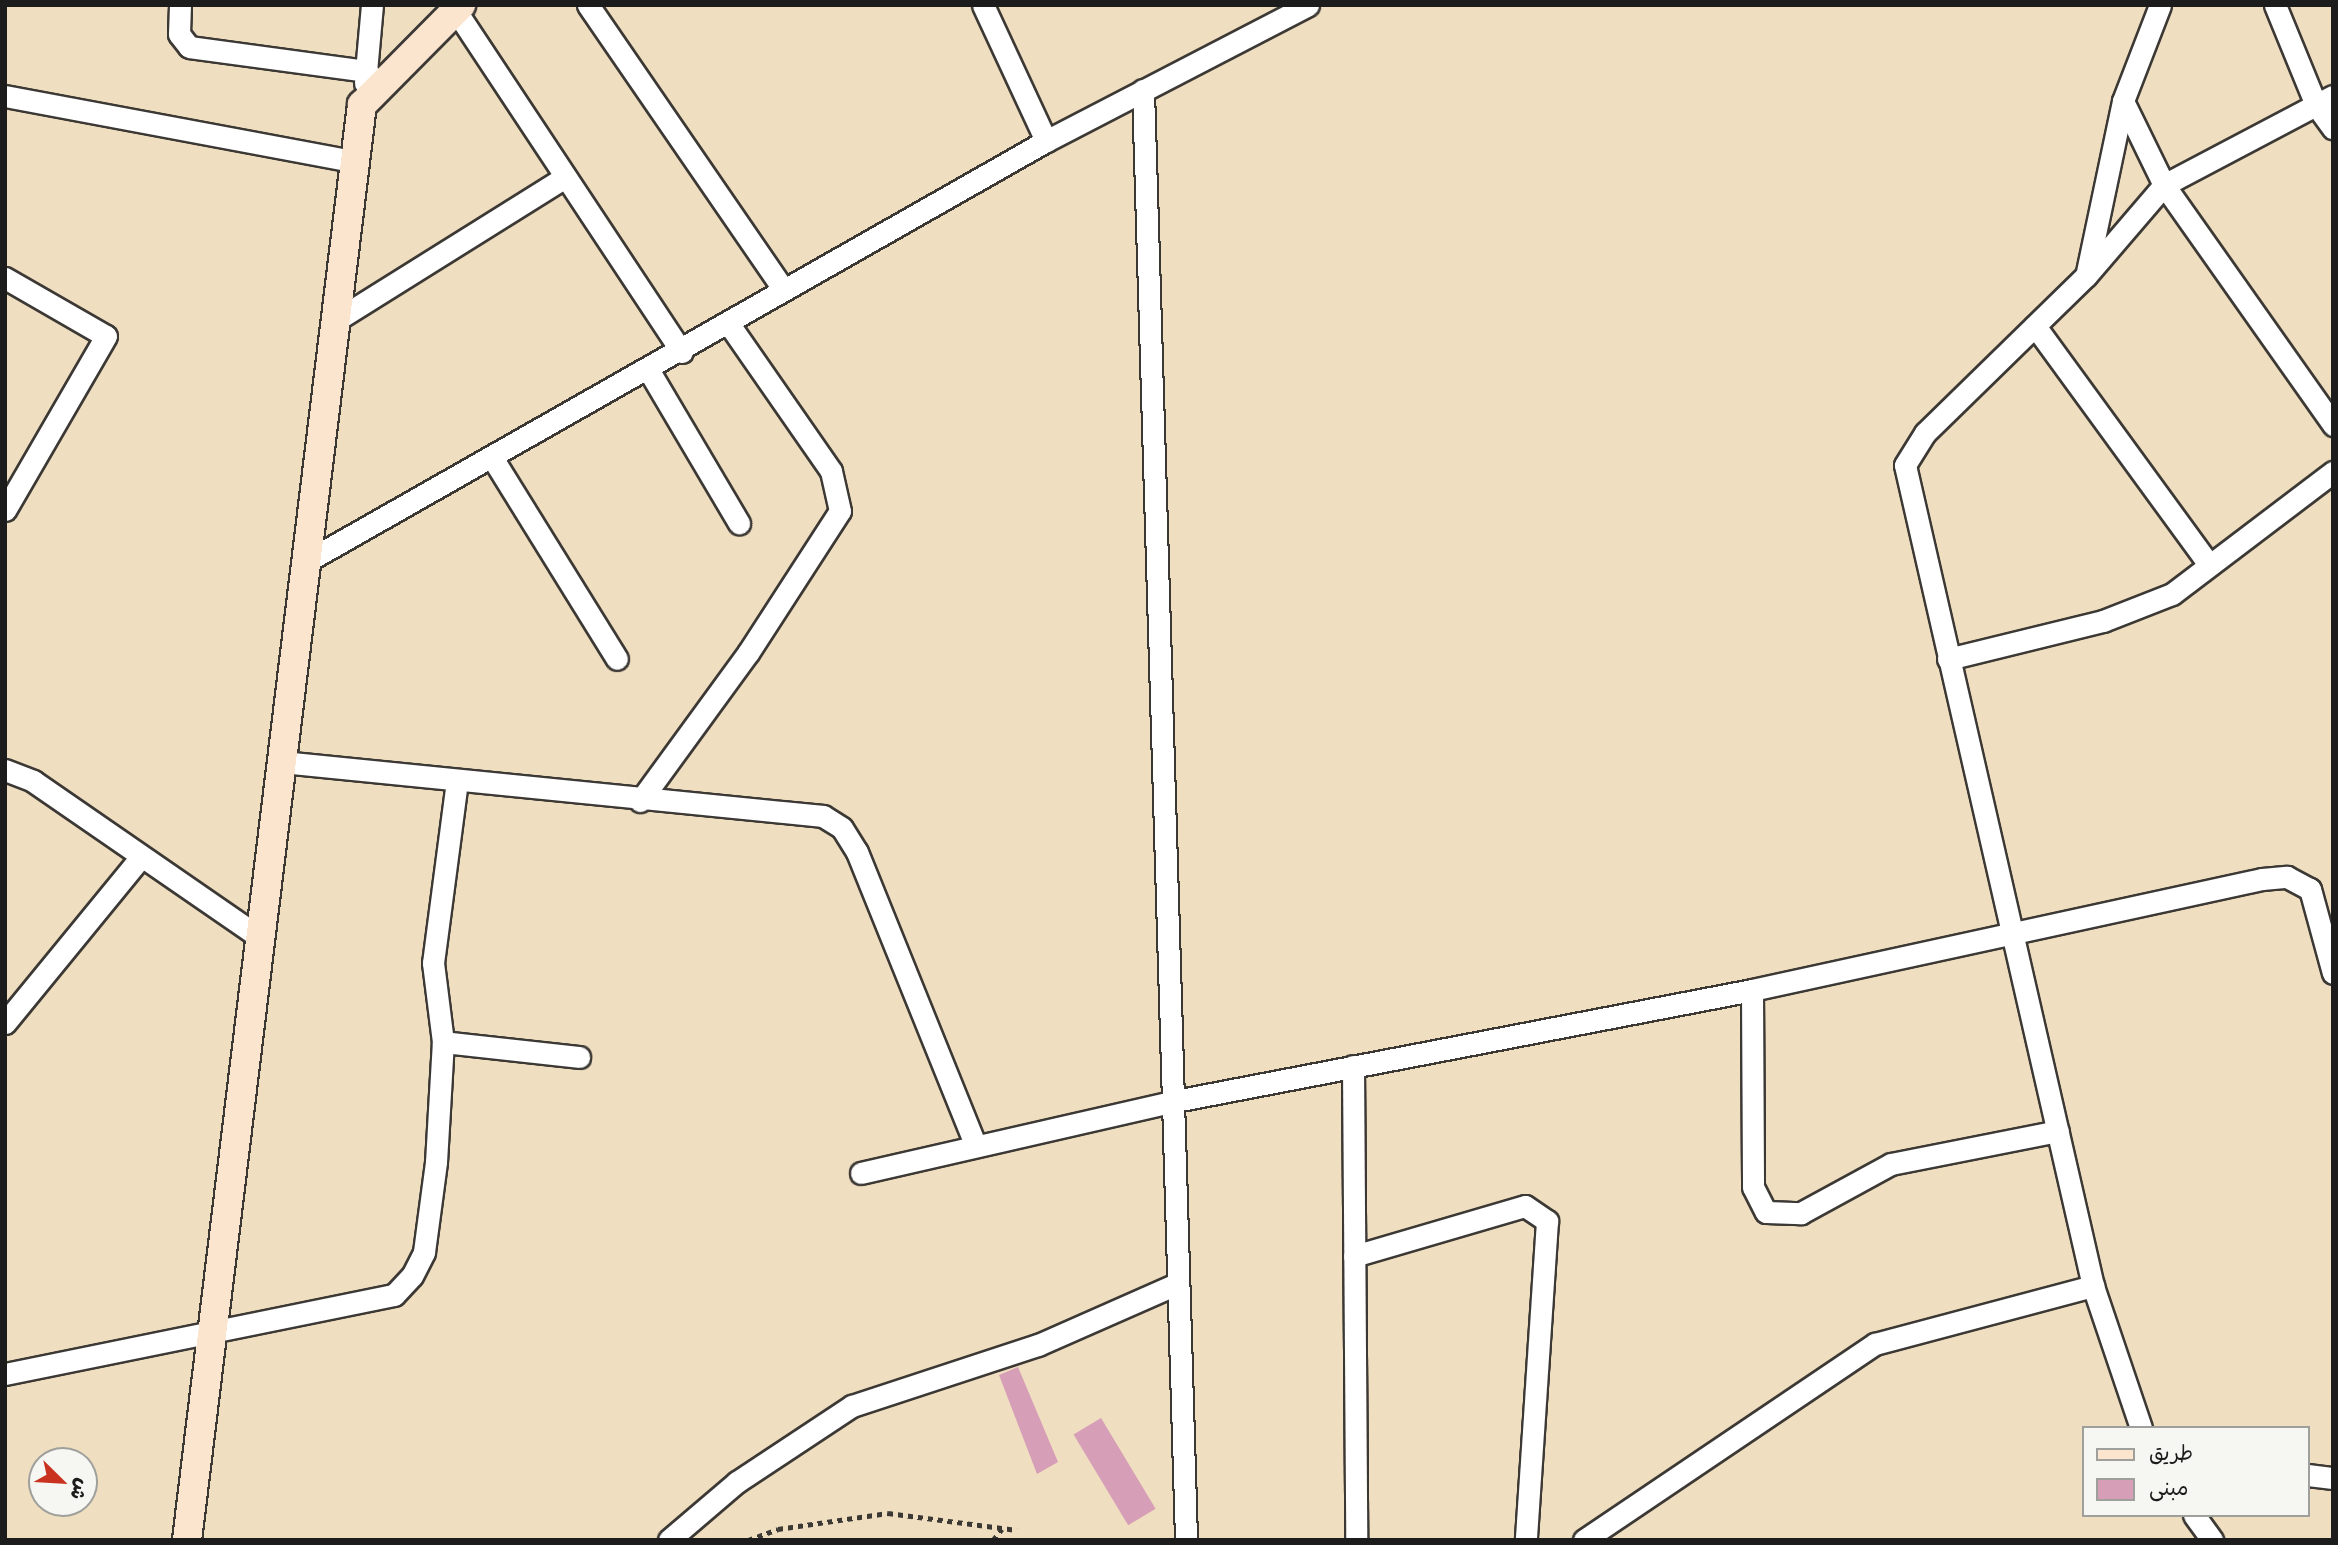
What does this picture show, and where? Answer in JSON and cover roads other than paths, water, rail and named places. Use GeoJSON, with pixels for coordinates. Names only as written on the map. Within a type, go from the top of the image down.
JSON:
{"type":"FeatureCollection","features":[{"type":"Feature","properties":{"kind":"street"},"geometry":{"type":"LineString","coordinates":[[180,5],[179,34],[189,47],[367,71]]}},
{"type":"Feature","properties":{"kind":"street"},"geometry":{"type":"LineString","coordinates":[[187,1540],[216,1333],[259,937],[309,560],[367,71],[372,5]]}},
{"type":"Feature","properties":{"kind":"street"},"geometry":{"type":"LineString","coordinates":[[587,5],[783,289]]}},
{"type":"Feature","properties":{"kind":"street"},"geometry":{"type":"LineString","coordinates":[[983,5],[1046,141]]}},
{"type":"Feature","properties":{"kind":"street"},"geometry":{"type":"LineString","coordinates":[[309,560],[649,371],[783,289],[1046,141],[1308,5]]}},
{"type":"Feature","properties":{"kind":"street"},"geometry":{"type":"LineString","coordinates":[[2086,276],[2123,101],[2160,5]]}},
{"type":"Feature","properties":{"kind":"street"},"geometry":{"type":"LineString","coordinates":[[2275,5],[2324,101],[2333,128]]}},
{"type":"Feature","properties":{"kind":"street"},"geometry":{"type":"LineString","coordinates":[[362,105],[458,8],[565,177],[682,352]]}},
{"type":"Feature","properties":{"kind":"street"},"geometry":{"type":"LineString","coordinates":[[1143,90],[1170,1102],[1186,1540]]}},
{"type":"Feature","properties":{"kind":"street"},"geometry":{"type":"LineString","coordinates":[[5,96],[356,162]]}},
{"type":"Feature","properties":{"kind":"street"},"geometry":{"type":"LineString","coordinates":[[2123,101],[2164,185],[2333,425]]}},
{"type":"Feature","properties":{"kind":"street"},"geometry":{"type":"LineString","coordinates":[[2140,1426],[2093,1286],[1905,465],[1925,433],[2086,276],[2164,185],[2324,101]]}},
{"type":"Feature","properties":{"kind":"street"},"geometry":{"type":"LineString","coordinates":[[338,319],[565,177]]}},
{"type":"Feature","properties":{"kind":"street"},"geometry":{"type":"LineString","coordinates":[[5,278],[106,336],[5,510]]}},
{"type":"Feature","properties":{"kind":"street"},"geometry":{"type":"LineString","coordinates":[[640,801],[748,653],[840,511],[831,471],[729,324]]}},
{"type":"Feature","properties":{"kind":"street"},"geometry":{"type":"LineString","coordinates":[[2035,326],[2209,565]]}},
{"type":"Feature","properties":{"kind":"street"},"geometry":{"type":"LineString","coordinates":[[649,371],[739,523]]}},
{"type":"Feature","properties":{"kind":"street"},"geometry":{"type":"LineString","coordinates":[[493,459],[617,659]]}},
{"type":"Feature","properties":{"kind":"street"},"geometry":{"type":"LineString","coordinates":[[1948,659],[2137,611],[2209,565],[2333,472]]}},
{"type":"Feature","properties":{"kind":"street"},"geometry":{"type":"LineString","coordinates":[[282,762],[640,801],[798,811],[842,828],[976,1146]]}},
{"type":"Feature","properties":{"kind":"street"},"geometry":{"type":"LineString","coordinates":[[5,770],[33,781],[140,858],[259,937]]}},
{"type":"Feature","properties":{"kind":"street"},"geometry":{"type":"LineString","coordinates":[[5,1374],[394,1295],[412,1276],[424,1252],[436,1162],[443,1042],[433,963],[457,781]]}},
{"type":"Feature","properties":{"kind":"street"},"geometry":{"type":"LineString","coordinates":[[5,1023],[140,858]]}},
{"type":"Feature","properties":{"kind":"street"},"geometry":{"type":"LineString","coordinates":[[861,1173],[1170,1102],[1752,990],[2013,931],[2287,877],[2310,889],[2333,973]]}},
{"type":"Feature","properties":{"kind":"street"},"geometry":{"type":"LineString","coordinates":[[1752,990],[1753,1187],[1766,1212],[1801,1213],[1891,1164],[2058,1131]]}},
{"type":"Feature","properties":{"kind":"street"},"geometry":{"type":"LineString","coordinates":[[443,1042],[579,1057]]}},
{"type":"Feature","properties":{"kind":"street"},"geometry":{"type":"LineString","coordinates":[[1353,1066],[1356,1540]]}},
{"type":"Feature","properties":{"kind":"street"},"geometry":{"type":"LineString","coordinates":[[1354,1256],[1525,1206],[1547,1221],[1526,1540]]}},
{"type":"Feature","properties":{"kind":"street"},"geometry":{"type":"LineString","coordinates":[[669,1540],[737,1482],[852,1406],[1038,1345],[1176,1284]]}},
{"type":"Feature","properties":{"kind":"street"},"geometry":{"type":"LineString","coordinates":[[1584,1540],[1875,1344],[2093,1286]]}},
{"type":"Feature","properties":{"kind":"street"},"geometry":{"type":"LineString","coordinates":[[2310,1475],[2333,1478]]}},
{"type":"Feature","properties":{"kind":"street"},"geometry":{"type":"LineString","coordinates":[[2195,1517],[2212,1540]]}}]}
